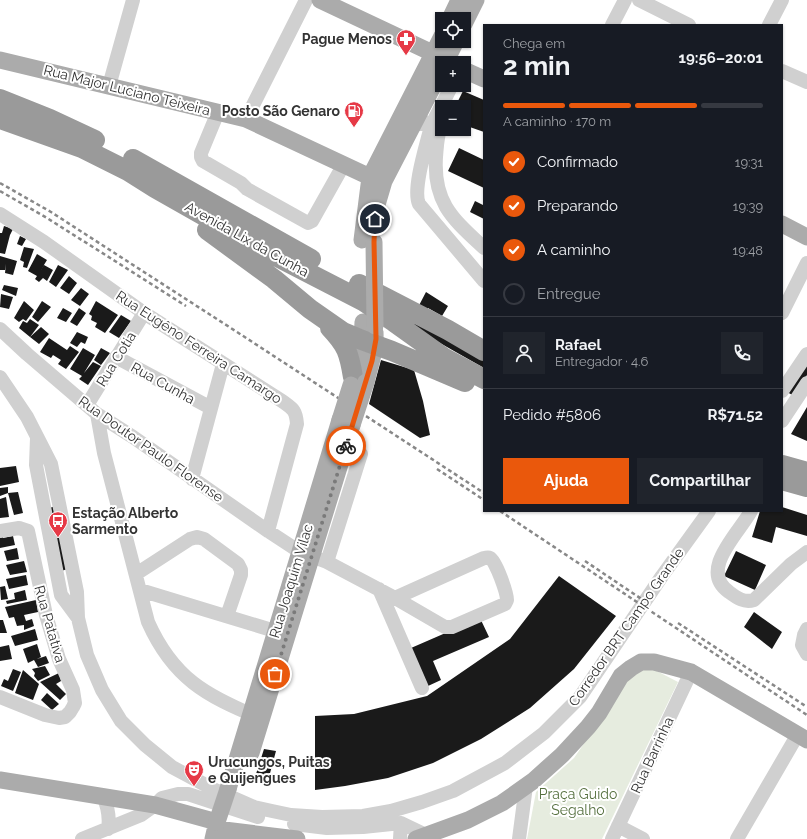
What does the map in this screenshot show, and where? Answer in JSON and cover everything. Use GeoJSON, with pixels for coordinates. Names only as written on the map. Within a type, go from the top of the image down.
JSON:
{"type":"FeatureCollection","features":[{"type":"Feature","properties":{"kind":"highway","name":"Avenida Lix da Cunha"},"geometry":{"type":"LineString","coordinates":[[0,99],[50,119],[119,151],[288,247],[448,330],[483,350]]}},
{"type":"Feature","properties":{"kind":"highway","name":"Avenida Lix da Cunha"},"geometry":{"type":"LineString","coordinates":[[0,119],[82,148],[128,170],[173,198],[266,251],[363,302],[443,356],[483,378]]}},
{"type":"Feature","properties":{"kind":"highway"},"geometry":{"type":"LineString","coordinates":[[173,198],[204,227],[274,279],[326,324],[347,350],[357,382]]}},
{"type":"Feature","properties":{"kind":"highway"},"geometry":{"type":"LineString","coordinates":[[310,309],[343,332],[369,333],[392,351],[483,390]]}},
{"type":"Feature","properties":{"kind":"highway"},"geometry":{"type":"LineString","coordinates":[[783,465],[807,472]]}},
{"type":"Feature","properties":{"kind":"highway"},"geometry":{"type":"LineString","coordinates":[[783,480],[807,487]]}},
{"type":"Feature","properties":{"kind":"main road"},"geometry":{"type":"LineString","coordinates":[[320,0],[435,58]]}},
{"type":"Feature","properties":{"kind":"main road"},"geometry":{"type":"LineString","coordinates":[[453,12],[459,0]]}},
{"type":"Feature","properties":{"kind":"main road"},"geometry":{"type":"LineString","coordinates":[[470,12],[476,0]]}},
{"type":"Feature","properties":{"kind":"main road","name":"Rua Major Luciano Teixeira"},"geometry":{"type":"LineString","coordinates":[[0,60],[246,119],[377,179]]}},
{"type":"Feature","properties":{"kind":"main road"},"geometry":{"type":"LineString","coordinates":[[471,74],[483,79]]}},
{"type":"Feature","properties":{"kind":"main road"},"geometry":{"type":"LineString","coordinates":[[377,179],[435,90]]}},
{"type":"Feature","properties":{"kind":"main road"},"geometry":{"type":"LineString","coordinates":[[377,179],[435,92]]}},
{"type":"Feature","properties":{"kind":"main road","name":"Rua Joaquim Vilac"},"geometry":{"type":"LineString","coordinates":[[222,830],[256,716],[313,556],[357,382],[372,361],[369,333],[368,241],[377,179]]}},
{"type":"Feature","properties":{"kind":"main road"},"geometry":{"type":"LineString","coordinates":[[783,225],[807,237]]}},
{"type":"Feature","properties":{"kind":"main road","name":"Rua Joaquim Vilac"},"geometry":{"type":"LineString","coordinates":[[256,716],[275,631],[313,556]]}},
{"type":"Feature","properties":{"kind":"main road"},"geometry":{"type":"LineString","coordinates":[[423,838],[489,810],[502,803],[526,786],[562,754],[588,726],[599,713],[621,676],[641,662],[654,662],[691,672],[803,737]]}},
{"type":"Feature","properties":{"kind":"main road"},"geometry":{"type":"LineString","coordinates":[[0,780],[103,796],[155,806],[222,830],[297,839]]}},
{"type":"Feature","properties":{"kind":"street"},"geometry":{"type":"LineString","coordinates":[[109,86],[133,0]]}},
{"type":"Feature","properties":{"kind":"street"},"geometry":{"type":"LineString","coordinates":[[246,119],[306,0]]}},
{"type":"Feature","properties":{"kind":"street"},"geometry":{"type":"LineString","coordinates":[[613,24],[625,0]]}},
{"type":"Feature","properties":{"kind":"street"},"geometry":{"type":"LineString","coordinates":[[639,0],[687,24]]}},
{"type":"Feature","properties":{"kind":"street"},"geometry":{"type":"LineString","coordinates":[[770,24],[782,0]]}},
{"type":"Feature","properties":{"kind":"street"},"geometry":{"type":"LineString","coordinates":[[783,71],[807,82]]}},
{"type":"Feature","properties":{"kind":"street"},"geometry":{"type":"LineString","coordinates":[[424,105],[427,113],[435,122]]}},
{"type":"Feature","properties":{"kind":"street"},"geometry":{"type":"LineString","coordinates":[[218,112],[201,153],[203,161],[241,183],[247,189],[308,223],[312,221],[344,164]]}},
{"type":"Feature","properties":{"kind":"street"},"geometry":{"type":"LineString","coordinates":[[412,126],[425,122],[435,124]]}},
{"type":"Feature","properties":{"kind":"street"},"geometry":{"type":"LineString","coordinates":[[435,130],[419,180],[416,194],[417,200],[483,280]]}},
{"type":"Feature","properties":{"kind":"street"},"geometry":{"type":"LineString","coordinates":[[437,136],[435,162],[437,186],[440,196],[453,217],[483,247]]}},
{"type":"Feature","properties":{"kind":"street","name":"Rua Eugêno Ferreira Camargo"},"geometry":{"type":"LineString","coordinates":[[0,214],[44,242],[144,313],[294,409],[297,424],[268,532]]}},
{"type":"Feature","properties":{"kind":"street"},"geometry":{"type":"LineString","coordinates":[[783,312],[807,263]]}},
{"type":"Feature","properties":{"kind":"street","name":"Rua Cotia"},"geometry":{"type":"LineString","coordinates":[[92,409],[116,357],[144,313]]}},
{"type":"Feature","properties":{"kind":"street","name":"Rua Doutor Paulo Florense"},"geometry":{"type":"LineString","coordinates":[[0,329],[92,409],[268,532],[379,589],[441,625],[449,628],[505,604],[507,600],[506,591],[493,561],[488,558],[484,558],[395,598]]}},
{"type":"Feature","properties":{"kind":"street"},"geometry":{"type":"LineString","coordinates":[[783,390],[807,354]]}},
{"type":"Feature","properties":{"kind":"street","name":"Rua Cunha"},"geometry":{"type":"LineString","coordinates":[[116,357],[211,408]]}},
{"type":"Feature","properties":{"kind":"street"},"geometry":{"type":"LineString","coordinates":[[192,478],[224,364]]}},
{"type":"Feature","properties":{"kind":"street","name":"Corredor BRT Campo Grande"},"geometry":{"type":"LineString","coordinates":[[0,378],[27,417],[37,437],[36,465],[60,595],[78,618],[87,655],[102,690],[122,721],[145,745],[172,767],[215,790],[254,807],[291,815],[322,817],[363,816],[391,811],[410,806],[453,790],[505,763],[544,734],[580,697],[662,576],[708,512]]}},
{"type":"Feature","properties":{"kind":"street"},"geometry":{"type":"LineString","coordinates":[[783,419],[807,383]]}},
{"type":"Feature","properties":{"kind":"street"},"geometry":{"type":"LineString","coordinates":[[92,409],[148,622],[155,638],[167,657],[182,673],[201,689],[220,700],[256,716]]}},
{"type":"Feature","properties":{"kind":"street"},"geometry":{"type":"LineString","coordinates":[[104,453],[108,441],[114,436],[124,435],[133,437]]}},
{"type":"Feature","properties":{"kind":"street"},"geometry":{"type":"LineString","coordinates":[[313,556],[361,454]]}},
{"type":"Feature","properties":{"kind":"street"},"geometry":{"type":"LineString","coordinates":[[750,512],[728,544],[718,563],[718,580],[728,592],[742,601],[754,600],[791,564],[807,552]]}},
{"type":"Feature","properties":{"kind":"street","name":"Rua Patativa"},"geometry":{"type":"LineString","coordinates":[[0,530],[19,528],[25,529],[29,532],[36,575],[53,640],[59,659],[75,697],[73,708],[70,712],[65,717],[59,718],[53,718],[0,698]]}},
{"type":"Feature","properties":{"kind":"street"},"geometry":{"type":"LineString","coordinates":[[136,574],[190,539],[197,537],[204,539],[238,564],[241,570],[241,576],[227,616]]}},
{"type":"Feature","properties":{"kind":"street"},"geometry":{"type":"LineString","coordinates":[[379,589],[422,688]]}},
{"type":"Feature","properties":{"kind":"street"},"geometry":{"type":"LineString","coordinates":[[140,590],[275,631]]}},
{"type":"Feature","properties":{"kind":"street"},"geometry":{"type":"LineString","coordinates":[[807,629],[802,645],[807,654]]}},
{"type":"Feature","properties":{"kind":"street","name":"Rua Barrinha"},"geometry":{"type":"LineString","coordinates":[[612,839],[691,672]]}},
{"type":"Feature","properties":{"kind":"street"},"geometry":{"type":"LineString","coordinates":[[736,839],[803,737]]}},
{"type":"Feature","properties":{"kind":"street"},"geometry":{"type":"LineString","coordinates":[[519,839],[526,786]]}},
{"type":"Feature","properties":{"kind":"street"},"geometry":{"type":"LineString","coordinates":[[82,839],[141,816],[155,806],[162,798],[178,794],[188,794],[257,817],[327,828],[363,827],[401,823],[423,838]]}},
{"type":"Feature","properties":{"kind":"street"},"geometry":{"type":"LineString","coordinates":[[103,796],[108,810],[108,829]]}},
{"type":"Feature","properties":{"kind":"street"},"geometry":{"type":"LineString","coordinates":[[400,839],[401,823]]}},
{"type":"Feature","properties":{"kind":"street"},"geometry":{"type":"LineString","coordinates":[[618,826],[643,839]]}},
{"type":"Feature","properties":{"kind":"green space","name":"Praça Guido Segalho"},"geometry":{"type":"Polygon","coordinates":[[[653,669],[678,682],[602,839],[527,839],[536,792],[574,758],[634,671],[653,669]]]}},
{"type":"Feature","properties":{"kind":"building"},"geometry":{"type":"Polygon","coordinates":[[[462,92],[483,100],[483,132],[471,127],[471,100],[458,100],[462,92]]]}},
{"type":"Feature","properties":{"kind":"building"},"geometry":{"type":"Polygon","coordinates":[[[459,148],[483,160],[483,188],[448,171],[459,148]]]}},
{"type":"Feature","properties":{"kind":"building"},"geometry":{"type":"Polygon","coordinates":[[[475,201],[483,205],[483,218],[470,212],[475,201]]]}},
{"type":"Feature","properties":{"kind":"building"},"geometry":{"type":"Polygon","coordinates":[[[4,226],[13,229],[5,254],[0,253],[0,233],[2,233],[4,226]]]}},
{"type":"Feature","properties":{"kind":"building"},"geometry":{"type":"Polygon","coordinates":[[[20,236],[26,239],[22,246],[17,244],[20,236]]]}},
{"type":"Feature","properties":{"kind":"building"},"geometry":{"type":"Polygon","coordinates":[[[24,247],[34,249],[27,268],[23,267],[24,262],[20,260],[24,247]]]}},
{"type":"Feature","properties":{"kind":"building"},"geometry":{"type":"Polygon","coordinates":[[[37,254],[47,260],[39,273],[44,265],[53,270],[47,281],[43,278],[39,282],[35,279],[37,276],[28,271],[37,254]]]}},
{"type":"Feature","properties":{"kind":"building"},"geometry":{"type":"Polygon","coordinates":[[[0,256],[17,261],[13,275],[5,273],[6,264],[5,270],[0,270],[0,256]]]}},
{"type":"Feature","properties":{"kind":"building"},"geometry":{"type":"Polygon","coordinates":[[[58,265],[68,270],[56,287],[49,282],[58,265]]]}},
{"type":"Feature","properties":{"kind":"building"},"geometry":{"type":"Polygon","coordinates":[[[69,276],[77,283],[69,294],[60,288],[69,276]]]}},
{"type":"Feature","properties":{"kind":"building"},"geometry":{"type":"Polygon","coordinates":[[[4,285],[18,288],[16,296],[2,290],[4,285]]]}},
{"type":"Feature","properties":{"kind":"building"},"geometry":{"type":"Polygon","coordinates":[[[81,288],[89,294],[80,306],[71,300],[81,288]]]}},
{"type":"Feature","properties":{"kind":"building"},"geometry":{"type":"Polygon","coordinates":[[[426,292],[448,306],[442,316],[428,308],[421,323],[483,360],[483,367],[417,330],[402,338],[426,292]]]}},
{"type":"Feature","properties":{"kind":"building"},"geometry":{"type":"Polygon","coordinates":[[[1,294],[13,297],[9,309],[0,307],[1,294]]]}},
{"type":"Feature","properties":{"kind":"building"},"geometry":{"type":"Polygon","coordinates":[[[24,301],[34,310],[26,321],[23,319],[19,322],[14,318],[24,301]]]}},
{"type":"Feature","properties":{"kind":"building"},"geometry":{"type":"Polygon","coordinates":[[[42,301],[51,307],[38,322],[32,317],[42,301]]]}},
{"type":"Feature","properties":{"kind":"building"},"geometry":{"type":"Polygon","coordinates":[[[96,301],[118,315],[105,333],[95,327],[97,323],[91,320],[92,316],[89,314],[96,301]]]}},
{"type":"Feature","properties":{"kind":"building"},"geometry":{"type":"Polygon","coordinates":[[[63,308],[72,313],[66,322],[57,318],[63,308]]]}},
{"type":"Feature","properties":{"kind":"building"},"geometry":{"type":"Polygon","coordinates":[[[79,308],[86,313],[77,326],[70,322],[79,308]]]}},
{"type":"Feature","properties":{"kind":"building"},"geometry":{"type":"Polygon","coordinates":[[[121,315],[131,321],[119,338],[109,332],[121,315]]]}},
{"type":"Feature","properties":{"kind":"building"},"geometry":{"type":"Polygon","coordinates":[[[30,319],[39,325],[30,337],[19,328],[23,321],[27,323],[30,319]]]}},
{"type":"Feature","properties":{"kind":"building"},"geometry":{"type":"Polygon","coordinates":[[[41,327],[49,334],[39,344],[30,337],[41,327]]]}},
{"type":"Feature","properties":{"kind":"building"},"geometry":{"type":"Polygon","coordinates":[[[77,332],[88,337],[85,344],[81,342],[77,347],[70,343],[77,332]]]}},
{"type":"Feature","properties":{"kind":"building"},"geometry":{"type":"Polygon","coordinates":[[[49,338],[67,350],[70,346],[79,352],[66,369],[58,364],[61,360],[53,355],[51,358],[40,352],[49,338]]]}},
{"type":"Feature","properties":{"kind":"building"},"geometry":{"type":"Polygon","coordinates":[[[83,348],[95,355],[84,373],[93,362],[101,366],[88,385],[79,379],[82,376],[70,369],[83,348]]]}},
{"type":"Feature","properties":{"kind":"building"},"geometry":{"type":"Polygon","coordinates":[[[101,348],[110,353],[101,365],[94,360],[101,348]]]}},
{"type":"Feature","properties":{"kind":"building"},"geometry":{"type":"Polygon","coordinates":[[[381,360],[414,370],[423,401],[430,435],[420,438],[369,404],[381,360]]]}},
{"type":"Feature","properties":{"kind":"building"},"geometry":{"type":"Polygon","coordinates":[[[807,361],[807,375],[794,396],[787,392],[807,361]]]}},
{"type":"Feature","properties":{"kind":"building"},"geometry":{"type":"Polygon","coordinates":[[[807,407],[807,441],[791,434],[807,407]]]}},
{"type":"Feature","properties":{"kind":"building"},"geometry":{"type":"Polygon","coordinates":[[[16,466],[19,482],[0,486],[0,468],[16,466]]]}},
{"type":"Feature","properties":{"kind":"building"},"geometry":{"type":"Polygon","coordinates":[[[8,487],[8,493],[0,496],[0,488],[8,487]]]}},
{"type":"Feature","properties":{"kind":"building"},"geometry":{"type":"Polygon","coordinates":[[[18,492],[23,513],[14,515],[8,493],[18,492]]]}},
{"type":"Feature","properties":{"kind":"building"},"geometry":{"type":"Polygon","coordinates":[[[6,497],[9,517],[0,518],[0,499],[6,497]]]}},
{"type":"Feature","properties":{"kind":"building","name":"Estação Alberto Sarmento"},"geometry":{"type":"Polygon","coordinates":[[[56,506],[68,569],[61,571],[49,508],[56,506]]]}},
{"type":"Feature","properties":{"kind":"building"},"geometry":{"type":"Polygon","coordinates":[[[783,507],[807,515],[807,536],[776,527],[772,543],[752,537],[760,512],[783,512],[783,507]]]}},
{"type":"Feature","properties":{"kind":"building"},"geometry":{"type":"Polygon","coordinates":[[[0,535],[3,535],[3,538],[13,536],[15,545],[0,548],[0,535]]]}},
{"type":"Feature","properties":{"kind":"building"},"geometry":{"type":"Polygon","coordinates":[[[17,548],[19,559],[7,561],[4,551],[17,548]]]}},
{"type":"Feature","properties":{"kind":"building"},"geometry":{"type":"Polygon","coordinates":[[[736,551],[766,565],[755,590],[724,576],[736,551]]]}},
{"type":"Feature","properties":{"kind":"building"},"geometry":{"type":"Polygon","coordinates":[[[24,561],[27,572],[10,575],[6,565],[24,561]]]}},
{"type":"Feature","properties":{"kind":"building"},"geometry":{"type":"Polygon","coordinates":[[[26,575],[28,585],[9,589],[6,579],[26,575]]]}},
{"type":"Feature","properties":{"kind":"building"},"geometry":{"type":"Polygon","coordinates":[[[559,576],[616,616],[574,669],[530,708],[481,739],[433,763],[388,778],[315,790],[315,716],[354,714],[427,696],[510,639],[559,576]]]}},
{"type":"Feature","properties":{"kind":"building"},"geometry":{"type":"Polygon","coordinates":[[[5,586],[8,599],[1,600],[0,587],[5,586]]]}},
{"type":"Feature","properties":{"kind":"building"},"geometry":{"type":"Polygon","coordinates":[[[25,590],[27,600],[7,604],[6,601],[15,599],[14,593],[25,590]]]}},
{"type":"Feature","properties":{"kind":"building"},"geometry":{"type":"Polygon","coordinates":[[[36,600],[38,612],[24,615],[26,621],[32,619],[34,626],[24,630],[24,625],[17,626],[14,617],[9,618],[5,607],[36,600]]]}},
{"type":"Feature","properties":{"kind":"building"},"geometry":{"type":"Polygon","coordinates":[[[754,612],[782,632],[772,649],[744,627],[754,612]]]}},
{"type":"Feature","properties":{"kind":"building"},"geometry":{"type":"Polygon","coordinates":[[[480,618],[489,637],[433,661],[441,680],[428,686],[411,648],[480,618]]]}},
{"type":"Feature","properties":{"kind":"building"},"geometry":{"type":"Polygon","coordinates":[[[0,620],[3,620],[7,633],[0,633],[0,620]]]}},
{"type":"Feature","properties":{"kind":"building"},"geometry":{"type":"Polygon","coordinates":[[[35,629],[38,640],[15,646],[11,636],[35,629]]]}},
{"type":"Feature","properties":{"kind":"building"},"geometry":{"type":"Polygon","coordinates":[[[37,644],[41,657],[37,659],[46,656],[49,663],[38,667],[34,660],[28,663],[23,649],[37,644]]]}},
{"type":"Feature","properties":{"kind":"building"},"geometry":{"type":"Polygon","coordinates":[[[9,645],[12,659],[0,661],[0,647],[9,645]]]}},
{"type":"Feature","properties":{"kind":"building"},"geometry":{"type":"Polygon","coordinates":[[[45,666],[50,675],[38,681],[34,676],[35,673],[32,669],[45,666]]]}},
{"type":"Feature","properties":{"kind":"building"},"geometry":{"type":"Polygon","coordinates":[[[13,669],[21,672],[13,691],[1,686],[4,679],[8,681],[13,669]]]}},
{"type":"Feature","properties":{"kind":"building"},"geometry":{"type":"Polygon","coordinates":[[[23,670],[39,684],[33,700],[15,693],[23,670]]]}},
{"type":"Feature","properties":{"kind":"building"},"geometry":{"type":"Polygon","coordinates":[[[59,673],[61,681],[56,684],[66,694],[60,700],[40,682],[59,673]]]}},
{"type":"Feature","properties":{"kind":"building"},"geometry":{"type":"Polygon","coordinates":[[[47,693],[59,704],[52,710],[41,700],[47,693]]]}},
{"type":"Feature","properties":{"kind":"building"},"geometry":{"type":"Polygon","coordinates":[[[264,749],[276,751],[269,777],[256,774],[264,749]]]}},
{"type":"Feature","properties":{"kind":"railway"},"geometry":{"type":"LineString","coordinates":[[0,183],[51,212],[483,492]]}},
{"type":"Feature","properties":{"kind":"railway"},"geometry":{"type":"LineString","coordinates":[[0,191],[47,218],[186,306]]}},
{"type":"Feature","properties":{"kind":"railway"},"geometry":{"type":"LineString","coordinates":[[437,469],[483,499]]}},
{"type":"Feature","properties":{"kind":"railway"},"geometry":{"type":"LineString","coordinates":[[502,512],[807,715]]}},
{"type":"Feature","properties":{"kind":"railway"},"geometry":{"type":"LineString","coordinates":[[585,561],[643,600]]}},
{"type":"Feature","properties":{"kind":"railway"},"geometry":{"type":"LineString","coordinates":[[678,623],[807,707]]}},
{"type":"Feature","properties":{"kind":"way so far"},"geometry":{"type":"LineString","coordinates":[[275,674],[346,446]]}},
{"type":"Feature","properties":{"kind":"place","name":"Pague Menos"},"geometry":{"type":"Point","coordinates":[406,56]}},
{"type":"Feature","properties":{"kind":"place","name":"Posto São Genaro"},"geometry":{"type":"Point","coordinates":[354,128]}},
{"type":"Feature","properties":{"kind":"place","name":"Estação Alberto Sarmento"},"geometry":{"type":"Point","coordinates":[58,538]}},
{"type":"Feature","properties":{"kind":"place","name":"Urucungos, Puitas e Quijengues"},"geometry":{"type":"Point","coordinates":[194,787]}},
{"type":"Feature","properties":{"kind":"route"},"geometry":{"type":"LineString","coordinates":[[346,446],[372,361],[376,339],[375,219]]}}]}
